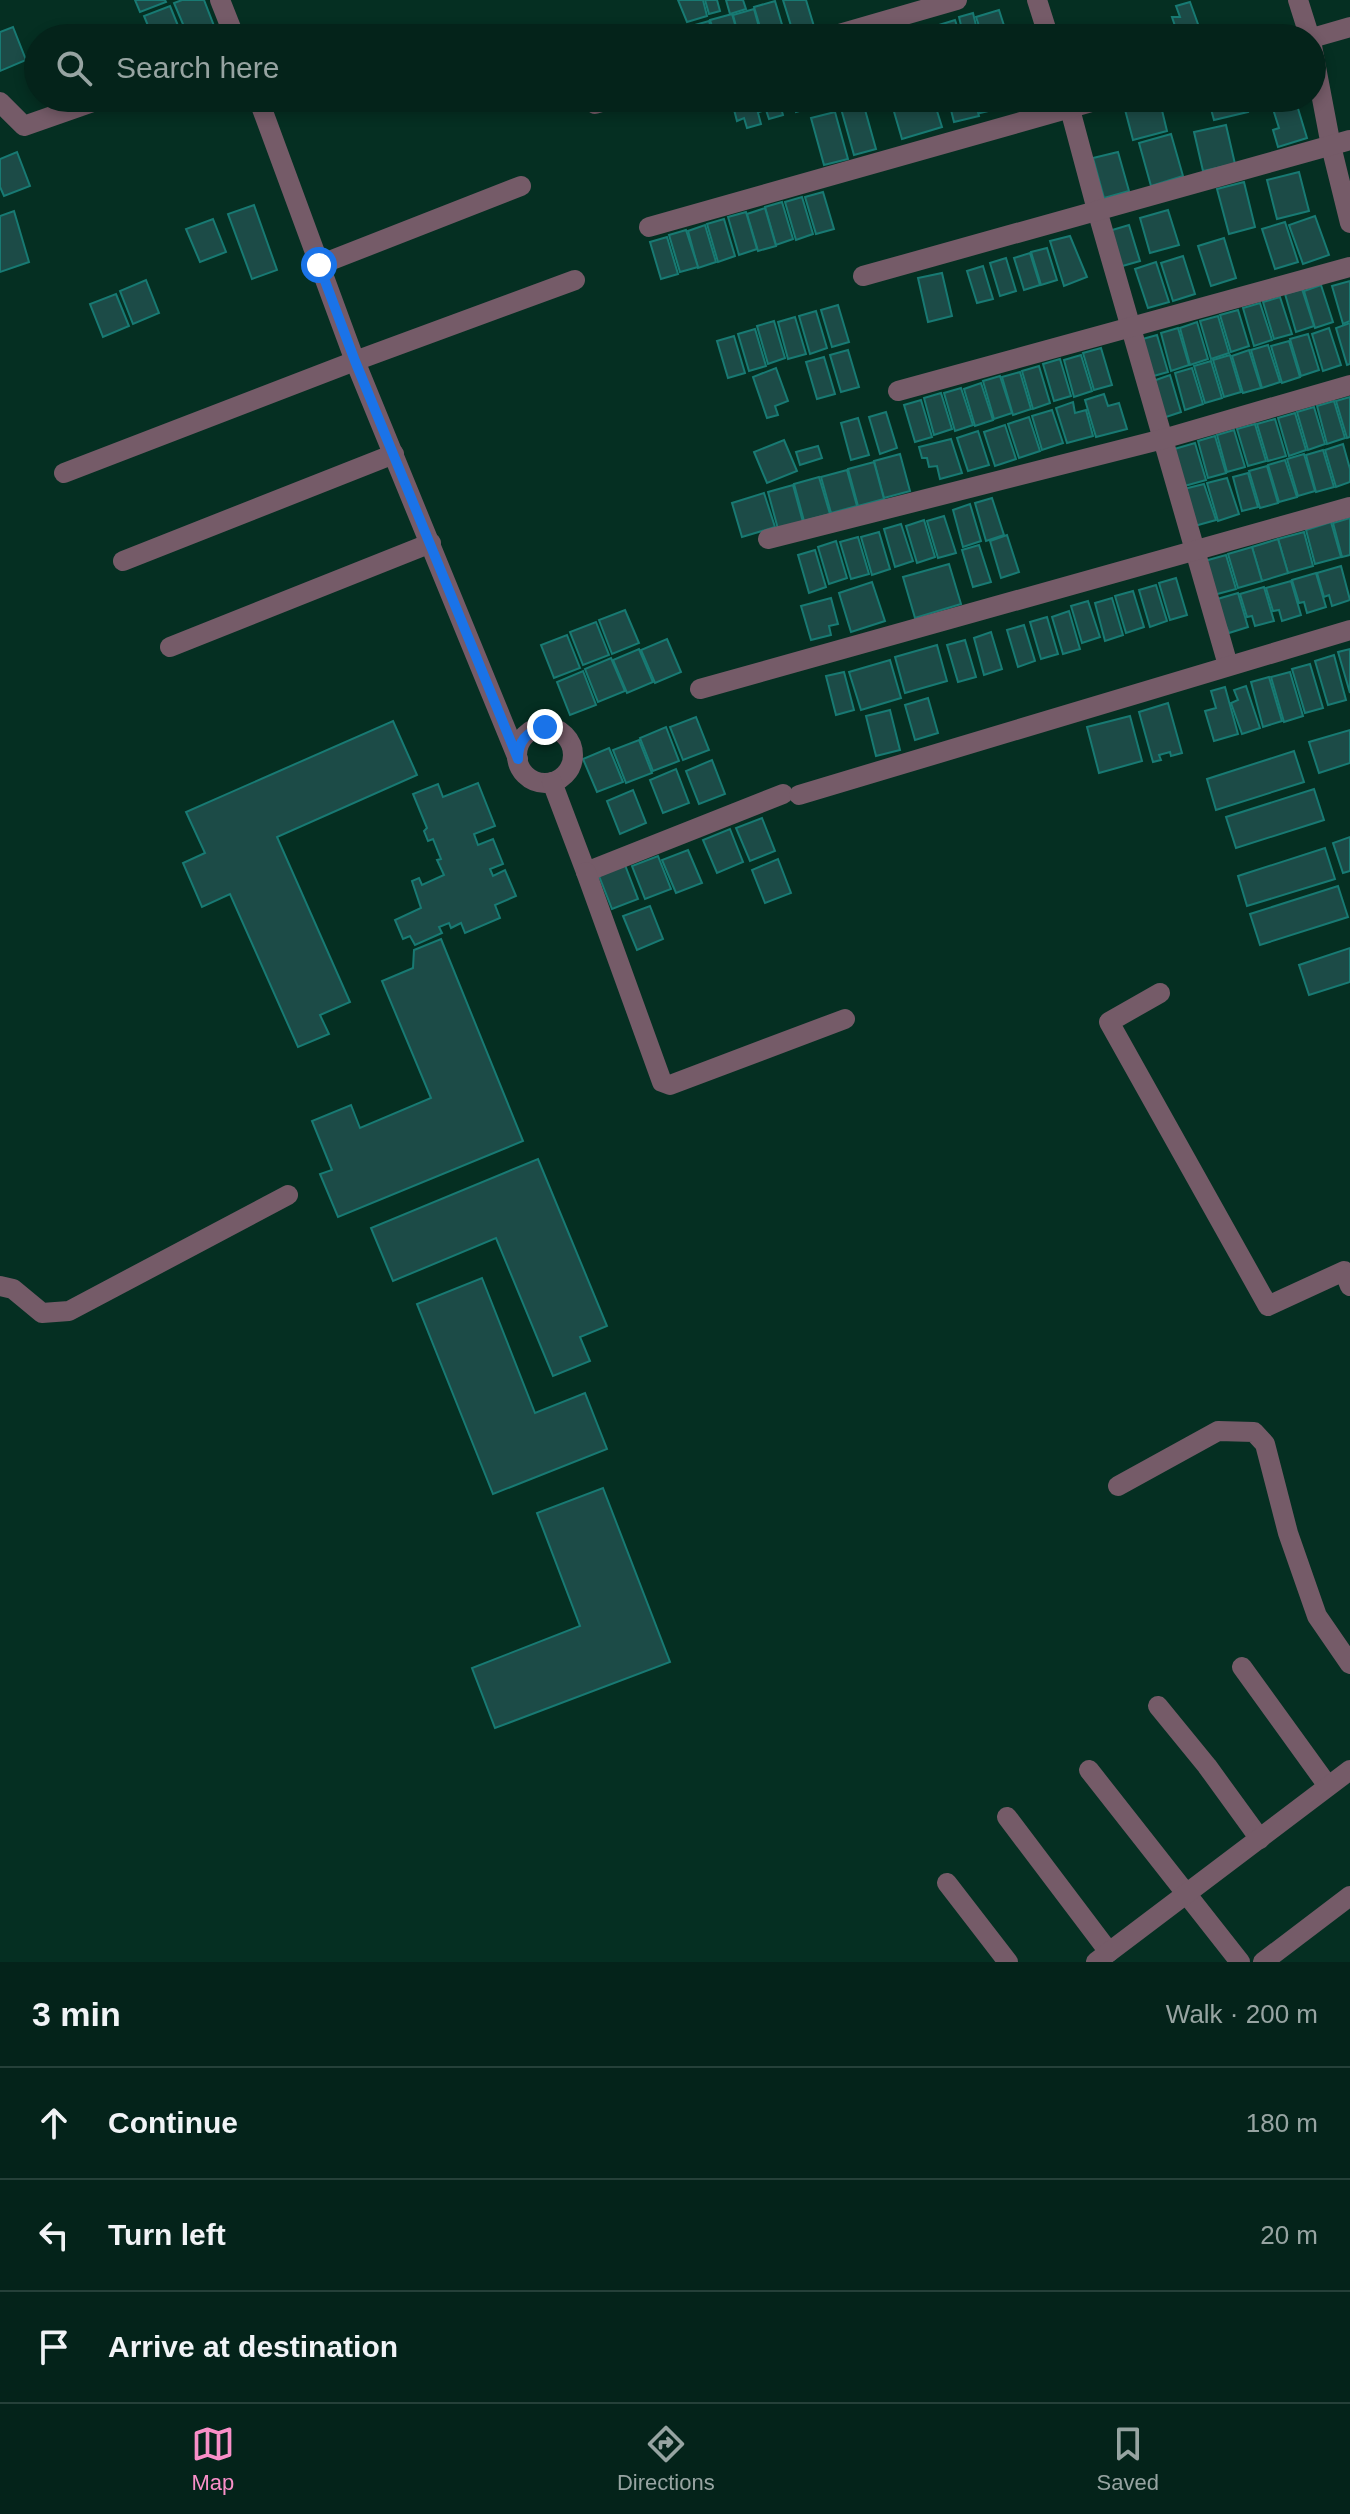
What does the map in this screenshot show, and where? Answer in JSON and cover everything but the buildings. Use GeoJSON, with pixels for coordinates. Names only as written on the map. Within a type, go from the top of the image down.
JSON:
{"type":"FeatureCollection","features":[{"type":"Feature","properties":{"kind":"street"},"geometry":{"type":"LineString","coordinates":[[220,0],[229,24]]}},
{"type":"Feature","properties":{"kind":"street"},"geometry":{"type":"LineString","coordinates":[[874,24],[957,0]]}},
{"type":"Feature","properties":{"kind":"street"},"geometry":{"type":"LineString","coordinates":[[1037,0],[1045,24]]}},
{"type":"Feature","properties":{"kind":"street"},"geometry":{"type":"LineString","coordinates":[[1298,0],[1306,24]]}},
{"type":"Feature","properties":{"kind":"street"},"geometry":{"type":"LineString","coordinates":[[1326,34],[1350,27]]}},
{"type":"Feature","properties":{"kind":"street"},"geometry":{"type":"LineString","coordinates":[[1326,94],[1340,143],[1350,223]]}},
{"type":"Feature","properties":{"kind":"street"},"geometry":{"type":"LineString","coordinates":[[0,102],[24,126],[64,112]]}},
{"type":"Feature","properties":{"kind":"street"},"geometry":{"type":"LineString","coordinates":[[263,112],[355,361],[518,759],[526,775],[534,781],[560,779],[571,765],[572,747],[561,733],[545,727],[527,734],[521,741],[518,759]]}},
{"type":"Feature","properties":{"kind":"street"},"geometry":{"type":"LineString","coordinates":[[649,227],[1039,112]]}},
{"type":"Feature","properties":{"kind":"street"},"geometry":{"type":"LineString","coordinates":[[1071,112],[1228,665]]}},
{"type":"Feature","properties":{"kind":"street"},"geometry":{"type":"LineString","coordinates":[[863,276],[1340,143]]}},
{"type":"Feature","properties":{"kind":"street"},"geometry":{"type":"LineString","coordinates":[[319,265],[521,186]]}},
{"type":"Feature","properties":{"kind":"street"},"geometry":{"type":"LineString","coordinates":[[898,391],[1350,267]]}},
{"type":"Feature","properties":{"kind":"street"},"geometry":{"type":"LineString","coordinates":[[64,473],[575,280]]}},
{"type":"Feature","properties":{"kind":"street"},"geometry":{"type":"LineString","coordinates":[[768,539],[1163,439],[1350,385]]}},
{"type":"Feature","properties":{"kind":"street"},"geometry":{"type":"LineString","coordinates":[[123,561],[394,454]]}},
{"type":"Feature","properties":{"kind":"street"},"geometry":{"type":"LineString","coordinates":[[700,689],[1350,507]]}},
{"type":"Feature","properties":{"kind":"street"},"geometry":{"type":"LineString","coordinates":[[170,647],[431,543]]}},
{"type":"Feature","properties":{"kind":"street"},"geometry":{"type":"LineString","coordinates":[[586,872],[791,795],[1350,630]]}},
{"type":"Feature","properties":{"kind":"street"},"geometry":{"type":"LineString","coordinates":[[552,782],[662,1082],[670,1085],[845,1019]]}},
{"type":"Feature","properties":{"kind":"street"},"geometry":{"type":"LineString","coordinates":[[1160,993],[1109,1022],[1268,1306],[1344,1271],[1350,1286]]}},
{"type":"Feature","properties":{"kind":"street"},"geometry":{"type":"LineString","coordinates":[[0,1286],[13,1289],[42,1313],[69,1311],[288,1195]]}},
{"type":"Feature","properties":{"kind":"street"},"geometry":{"type":"LineString","coordinates":[[1118,1486],[1218,1431],[1254,1432],[1265,1444],[1288,1533],[1317,1616],[1350,1664]]}},
{"type":"Feature","properties":{"kind":"street"},"geometry":{"type":"LineString","coordinates":[[1242,1667],[1328,1786]]}},
{"type":"Feature","properties":{"kind":"street"},"geometry":{"type":"LineString","coordinates":[[1158,1706],[1260,1839]]}},
{"type":"Feature","properties":{"kind":"street"},"geometry":{"type":"LineString","coordinates":[[1089,1770],[1240,1962]]}},
{"type":"Feature","properties":{"kind":"street"},"geometry":{"type":"LineString","coordinates":[[1007,1817],[1103,1957],[1350,1770]]}},
{"type":"Feature","properties":{"kind":"street"},"geometry":{"type":"LineString","coordinates":[[947,1883],[1008,1962]]}},
{"type":"Feature","properties":{"kind":"street"},"geometry":{"type":"LineString","coordinates":[[1263,1962],[1350,1896]]}},
{"type":"Feature","properties":{"kind":"route"},"geometry":{"type":"LineString","coordinates":[[319,265],[355,361],[518,759],[521,741],[527,734],[545,727]]}}]}
